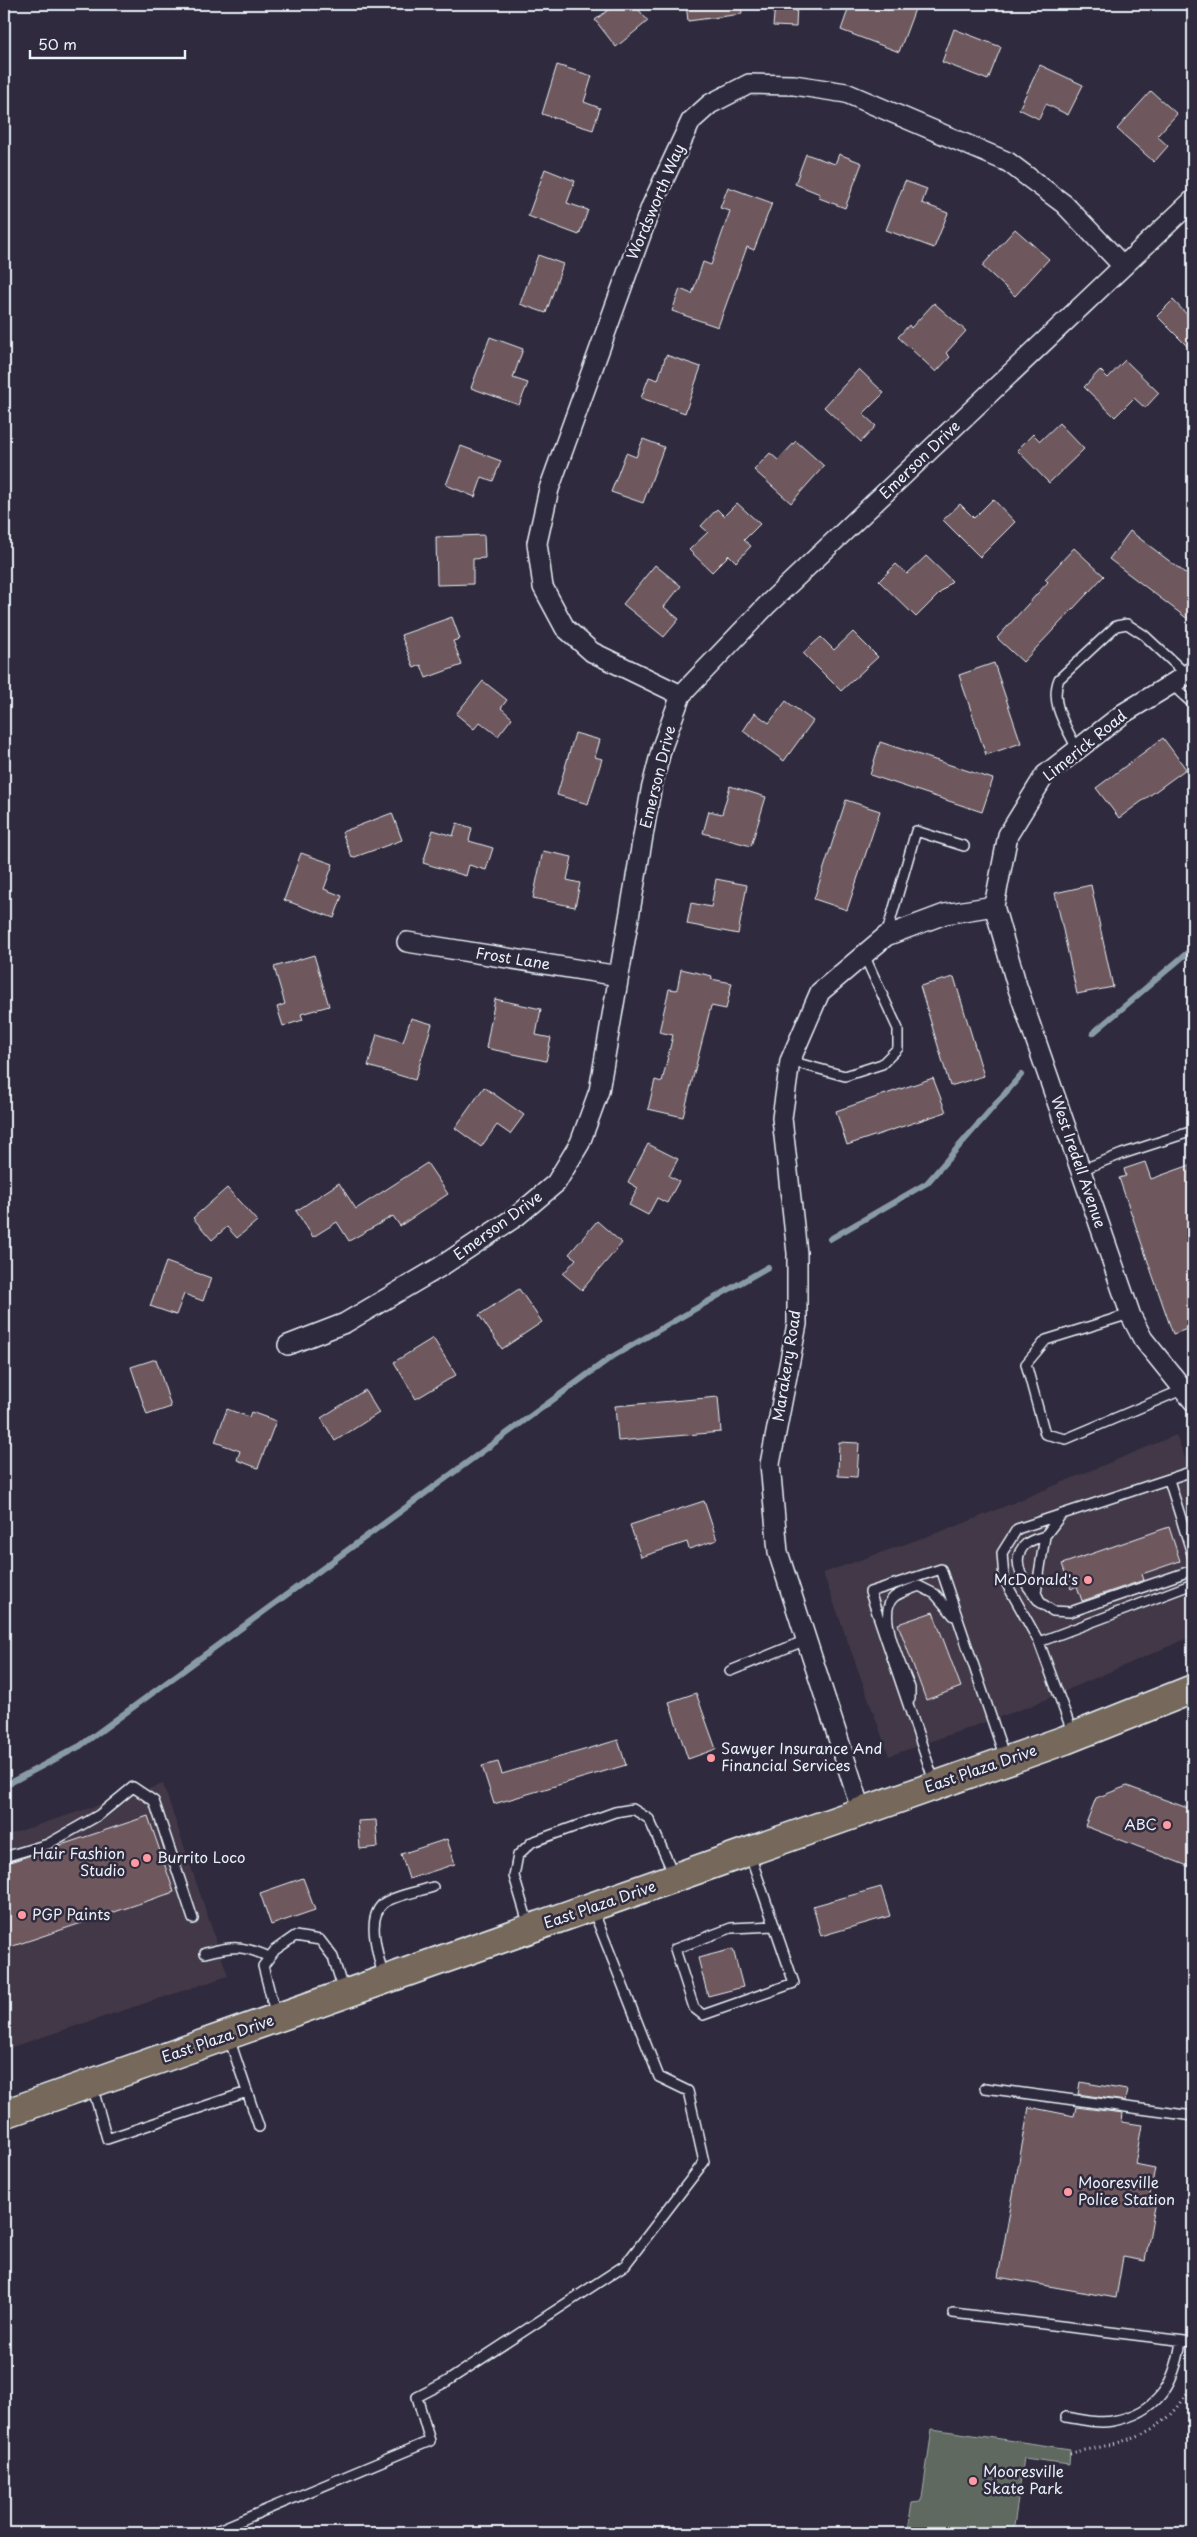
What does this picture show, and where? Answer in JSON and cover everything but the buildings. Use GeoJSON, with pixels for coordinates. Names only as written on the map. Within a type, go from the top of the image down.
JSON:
{"type":"FeatureCollection","features":[{"type":"Feature","properties":{"kind":"main road","name":"East Plaza Drive"},"geometry":{"type":"LineString","coordinates":[[4,2114],[1006,1761],[1193,1689]]}},
{"type":"Feature","properties":{"kind":"street","name":"Wordsworth Way"},"geometry":{"type":"LineString","coordinates":[[681,695],[592,652],[565,628],[543,587],[537,542],[549,489],[651,207],[691,121],[710,104],[749,84],[794,85],[846,93],[1008,162],[1064,204],[1123,266]]}},
{"type":"Feature","properties":{"kind":"street","name":"Emerson Drive"},"geometry":{"type":"LineString","coordinates":[[288,1345],[345,1323],[440,1267],[517,1216],[556,1183],[580,1143],[599,1091],[652,790],[662,748],[681,695],[768,604],[1193,200]]}},
{"type":"Feature","properties":{"kind":"street","name":"Limerick Road"},"geometry":{"type":"LineString","coordinates":[[994,906],[1008,835],[1045,775],[1124,713],[1184,677]]}},
{"type":"Feature","properties":{"kind":"street","name":"Marakery Road"},"geometry":{"type":"LineString","coordinates":[[862,1812],[778,1552],[770,1464],[797,1324],[798,1253],[782,1118],[790,1061],[820,992],[886,936],[945,914],[994,906]]}},
{"type":"Feature","properties":{"kind":"street","name":"West Iredell Avenue"},"geometry":{"type":"LineString","coordinates":[[994,906],[1017,986],[1130,1314],[1143,1339],[1189,1395]]}},
{"type":"Feature","properties":{"kind":"street","name":"Frost Lane"},"geometry":{"type":"LineString","coordinates":[[407,942],[619,976]]}},
{"type":"Feature","properties":{"kind":"lane"},"geometry":{"type":"LineString","coordinates":[[1077,749],[1058,709],[1054,694],[1056,687],[1059,679],[1116,626],[1127,624],[1144,635],[1184,677],[1193,704]]}},
{"type":"Feature","properties":{"kind":"lane"},"geometry":{"type":"LineString","coordinates":[[886,936],[916,831],[964,846]]}},
{"type":"Feature","properties":{"kind":"lane"},"geometry":{"type":"LineString","coordinates":[[790,1061],[845,1076],[882,1064],[898,1048],[898,1029],[864,955]]}},
{"type":"Feature","properties":{"kind":"lane"},"geometry":{"type":"LineString","coordinates":[[1081,1170],[1193,1130]]}},
{"type":"Feature","properties":{"kind":"lane"},"geometry":{"type":"LineString","coordinates":[[1130,1314],[1046,1340],[1026,1364],[1045,1434],[1066,1439],[1189,1395]]}},
{"type":"Feature","properties":{"kind":"lane"},"geometry":{"type":"LineString","coordinates":[[1074,1736],[1039,1642],[1004,1579],[1002,1553],[1017,1529],[1193,1471]]}},
{"type":"Feature","properties":{"kind":"lane"},"geometry":{"type":"LineString","coordinates":[[1169,1480],[1193,1557]]}},
{"type":"Feature","properties":{"kind":"lane"},"geometry":{"type":"LineString","coordinates":[[1061,1515],[1044,1536],[1026,1544],[1018,1556],[1019,1570],[1026,1585],[1041,1603],[1053,1611],[1070,1612],[1193,1570]]}},
{"type":"Feature","properties":{"kind":"lane"},"geometry":{"type":"LineString","coordinates":[[1041,1603],[1036,1593],[1044,1536]]}},
{"type":"Feature","properties":{"kind":"lane"},"geometry":{"type":"LineString","coordinates":[[936,1786],[870,1592],[941,1568],[1006,1761]]}},
{"type":"Feature","properties":{"kind":"lane"},"geometry":{"type":"LineString","coordinates":[[1039,1642],[1193,1584]]}},
{"type":"Feature","properties":{"kind":"lane"},"geometry":{"type":"LineString","coordinates":[[910,1710],[910,1688],[886,1621],[888,1607],[894,1597],[919,1586],[935,1594],[958,1620]]}},
{"type":"Feature","properties":{"kind":"lane"},"geometry":{"type":"LineString","coordinates":[[730,1671],[806,1640]]}},
{"type":"Feature","properties":{"kind":"lane"},"geometry":{"type":"LineString","coordinates":[[4,1858],[48,1844],[99,1815],[134,1787],[154,1802],[194,1919]]}},
{"type":"Feature","properties":{"kind":"lane"},"geometry":{"type":"LineString","coordinates":[[530,1929],[514,1876],[518,1855],[532,1842],[615,1812],[633,1809],[649,1819],[675,1878]]}},
{"type":"Feature","properties":{"kind":"lane"},"geometry":{"type":"LineString","coordinates":[[749,1852],[775,1926],[794,1983],[703,2015],[694,2008],[675,1949],[731,1928],[775,1926]]}},
{"type":"Feature","properties":{"kind":"lane"},"geometry":{"type":"LineString","coordinates":[[384,1981],[374,1926],[377,1912],[385,1902],[433,1887]]}},
{"type":"Feature","properties":{"kind":"lane"},"geometry":{"type":"LineString","coordinates":[[211,2533],[430,2441],[417,2398],[446,2382],[625,2265],[704,2162],[688,2091],[659,2077],[592,1907]]}},
{"type":"Feature","properties":{"kind":"lane"},"geometry":{"type":"LineString","coordinates":[[277,2019],[263,1966],[274,1950],[295,1936],[320,1940],[333,1957],[345,1994]]}},
{"type":"Feature","properties":{"kind":"lane"},"geometry":{"type":"LineString","coordinates":[[205,1952],[230,1946],[252,1950],[269,1957]]}},
{"type":"Feature","properties":{"kind":"lane"},"geometry":{"type":"LineString","coordinates":[[228,2036],[259,2127]]}},
{"type":"Feature","properties":{"kind":"lane"},"geometry":{"type":"LineString","coordinates":[[91,2082],[107,2139],[247,2092]]}},
{"type":"Feature","properties":{"kind":"lane"},"geometry":{"type":"LineString","coordinates":[[985,2088],[1193,2116]]}},
{"type":"Feature","properties":{"kind":"lane"},"geometry":{"type":"LineString","coordinates":[[953,2313],[1193,2342]]}},
{"type":"Feature","properties":{"kind":"lane"},"geometry":{"type":"LineString","coordinates":[[1066,2417],[1110,2422],[1136,2414],[1154,2402],[1170,2384],[1178,2361],[1181,2341]]}},
{"type":"Feature","properties":{"kind":"shaded area"},"geometry":{"type":"Polygon","coordinates":[[[1176,1435],[1193,1477],[1193,1636],[1028,1707],[889,1756],[823,1573],[962,1524],[1176,1435]]]}},
{"type":"Feature","properties":{"kind":"shaded area"},"geometry":{"type":"Polygon","coordinates":[[[163,1784],[228,1976],[6,2049],[4,2042],[4,1836],[163,1784]]]}},
{"type":"Feature","properties":{"kind":"green space","name":"Mooresville Skate Park"},"geometry":{"type":"Polygon","coordinates":[[[932,2429],[1070,2449],[1069,2464],[1024,2458],[1013,2533],[907,2533],[912,2503],[920,2502],[922,2498],[932,2429]]]}},
{"type":"Feature","properties":{"kind":"waterway"},"geometry":{"type":"LineString","coordinates":[[1093,1033],[1193,948]]}},
{"type":"Feature","properties":{"kind":"waterway"},"geometry":{"type":"LineString","coordinates":[[830,1239],[927,1183],[1021,1075]]}},
{"type":"Feature","properties":{"kind":"waterway"},"geometry":{"type":"LineString","coordinates":[[4,1786],[80,1746],[610,1358],[768,1267]]}},
{"type":"Feature","properties":{"kind":"place","name":"McDonald's"},"geometry":{"type":"Point","coordinates":[1088,1580]}},
{"type":"Feature","properties":{"kind":"place","name":"Sawyer Insurance And Financial Services"},"geometry":{"type":"Point","coordinates":[711,1758]}},
{"type":"Feature","properties":{"kind":"place","name":"ABC"},"geometry":{"type":"Point","coordinates":[1167,1825]}},
{"type":"Feature","properties":{"kind":"place","name":"Burrito Loco"},"geometry":{"type":"Point","coordinates":[147,1858]}},
{"type":"Feature","properties":{"kind":"place","name":"Hair Fashion Studio"},"geometry":{"type":"Point","coordinates":[135,1863]}},
{"type":"Feature","properties":{"kind":"place","name":"PGP Paints"},"geometry":{"type":"Point","coordinates":[22,1915]}},
{"type":"Feature","properties":{"kind":"place","name":"Mooresville Police Station"},"geometry":{"type":"Point","coordinates":[1068,2192]}},
{"type":"Feature","properties":{"kind":"place","name":"Mooresville Skate Park"},"geometry":{"type":"Point","coordinates":[973,2481]}}]}
